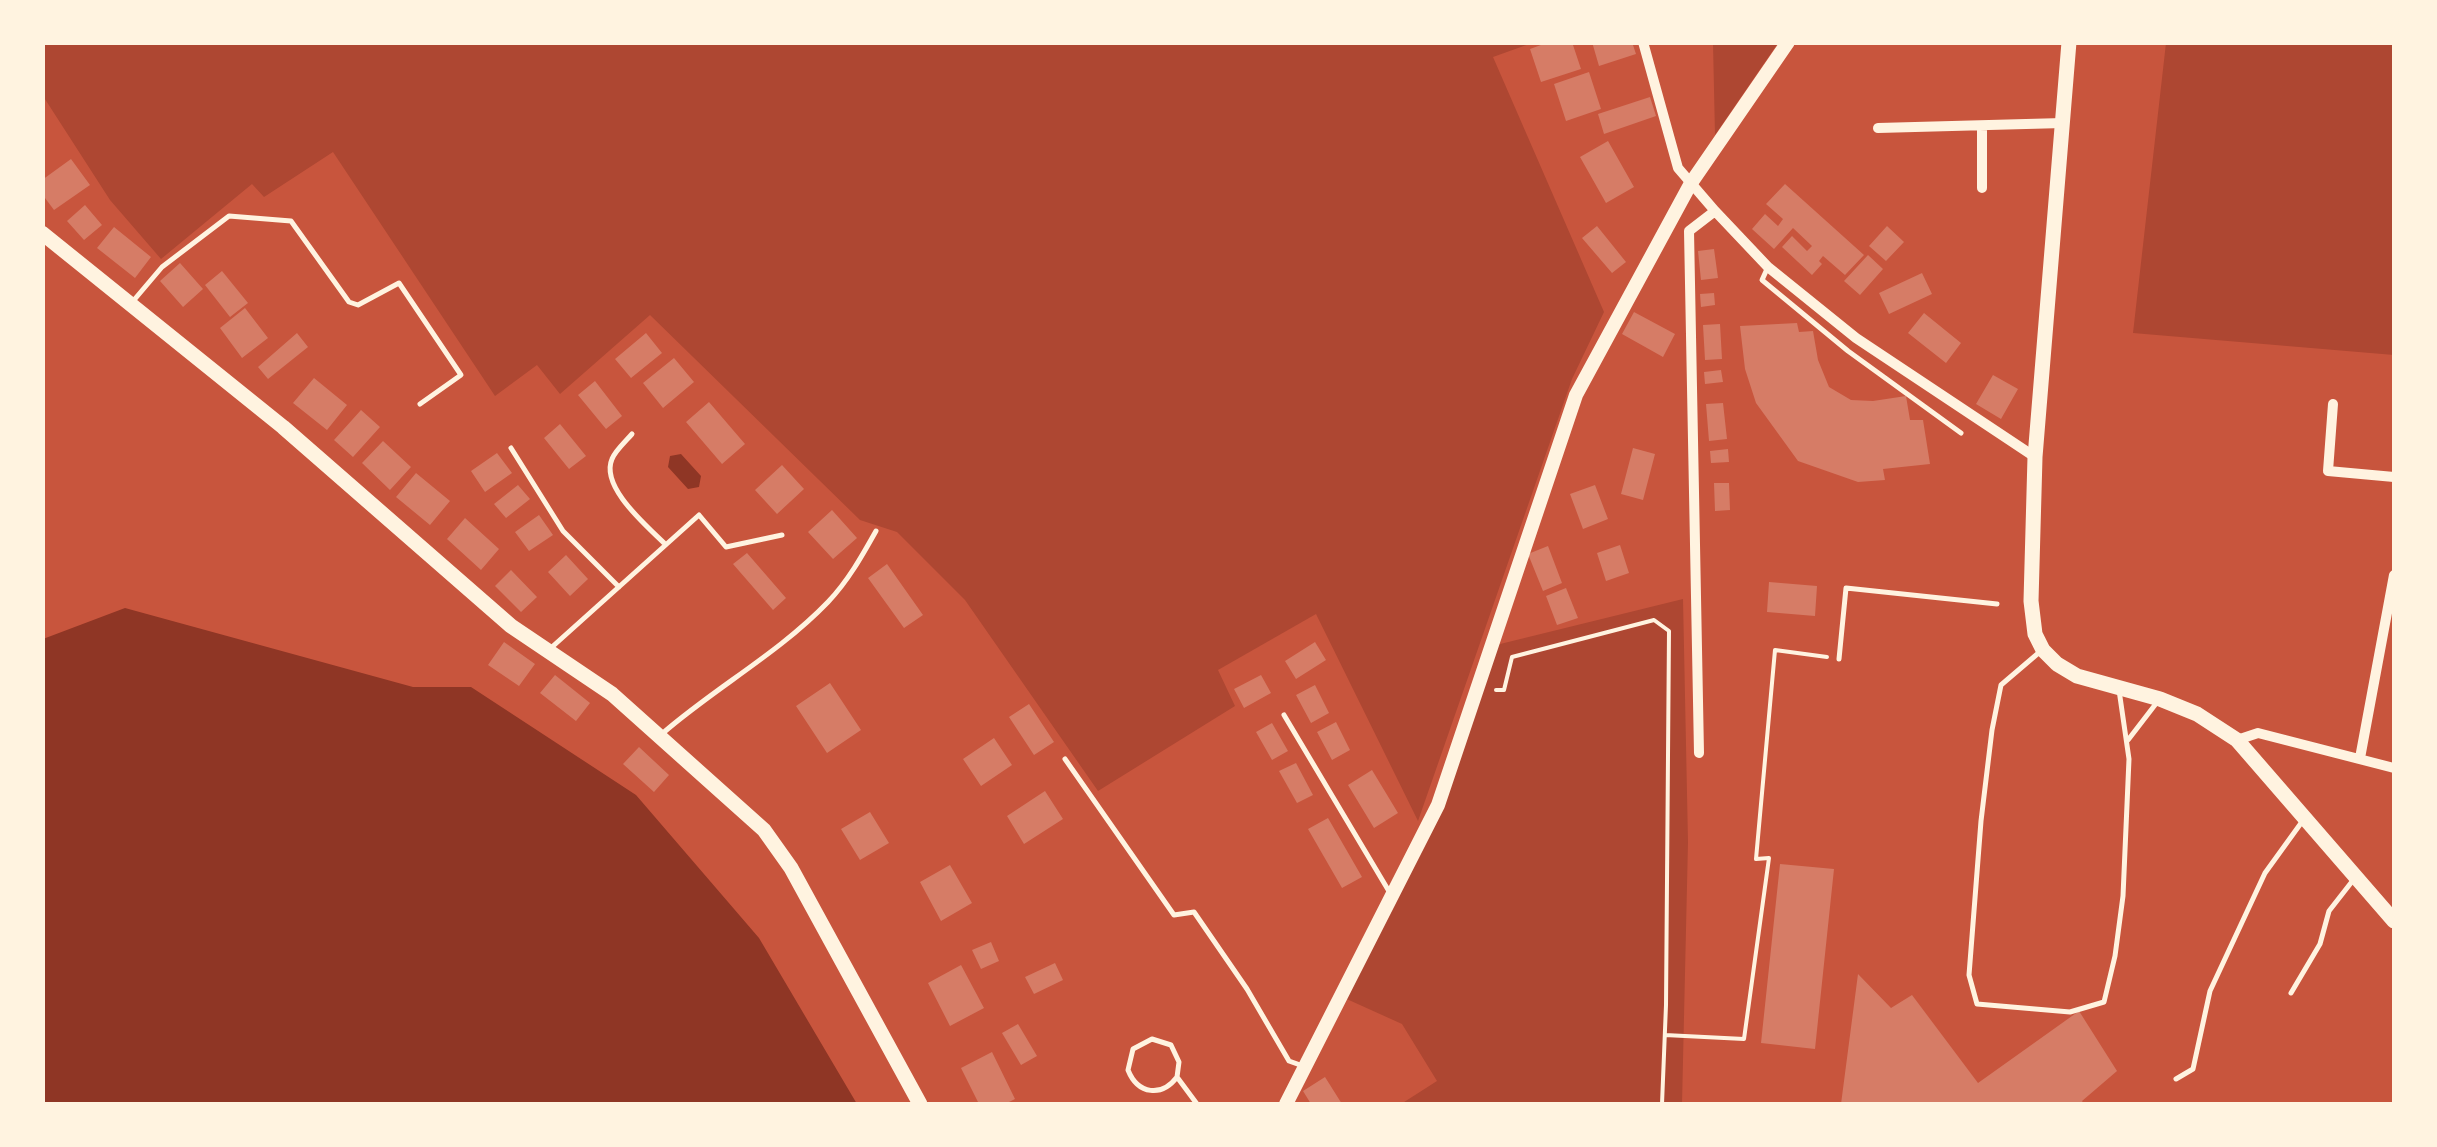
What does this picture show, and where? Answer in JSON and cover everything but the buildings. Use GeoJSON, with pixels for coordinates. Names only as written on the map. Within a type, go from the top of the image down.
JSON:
{"type":"FeatureCollection","features":[{"type":"Feature","properties":{"kind":"main road"},"geometry":{"type":"LineString","coordinates":[[1286,1104],[1438,804],[1576,395],[1691,183],[1788,42]]}},
{"type":"Feature","properties":{"kind":"main road"},"geometry":{"type":"LineString","coordinates":[[2069,42],[2035,457],[2035,634],[2043,650],[2077,676],[2160,699],[2197,714],[2238,740],[2394,920]]}},
{"type":"Feature","properties":{"kind":"main road"},"geometry":{"type":"LineString","coordinates":[[42,233],[283,427],[511,626],[612,694],[764,830],[791,868],[920,1104]]}},
{"type":"Feature","properties":{"kind":"street"},"geometry":{"type":"LineString","coordinates":[[1643,42],[1678,168],[1715,211],[1768,266],[1856,338],[2035,457]]}},
{"type":"Feature","properties":{"kind":"street"},"geometry":{"type":"LineString","coordinates":[[1878,128],[2062,123]]}},
{"type":"Feature","properties":{"kind":"street"},"geometry":{"type":"LineString","coordinates":[[1982,126],[1982,188]]}},
{"type":"Feature","properties":{"kind":"street"},"geometry":{"type":"LineString","coordinates":[[1699,753],[1689,231],[1715,211]]}},
{"type":"Feature","properties":{"kind":"street"},"geometry":{"type":"LineString","coordinates":[[2333,404],[2328,471],[2394,476]]}},
{"type":"Feature","properties":{"kind":"street"},"geometry":{"type":"LineString","coordinates":[[2360,758],[2394,575]]}},
{"type":"Feature","properties":{"kind":"street"},"geometry":{"type":"LineString","coordinates":[[2238,740],[2258,733],[2394,768]]}},
{"type":"Feature","properties":{"kind":"lane"},"geometry":{"type":"LineString","coordinates":[[130,305],[162,267],[229,216],[290,222],[349,302],[358,305],[399,283],[461,375],[420,404]]}},
{"type":"Feature","properties":{"kind":"lane"},"geometry":{"type":"LineString","coordinates":[[1768,266],[1762,280],[1848,351],[1961,434]]}},
{"type":"Feature","properties":{"kind":"lane"},"geometry":{"type":"LineString","coordinates":[[632,434],[612,459],[610,478],[624,501],[666,545]]}},
{"type":"Feature","properties":{"kind":"lane"},"geometry":{"type":"LineString","coordinates":[[512,448],[563,530],[619,586]]}},
{"type":"Feature","properties":{"kind":"lane"},"geometry":{"type":"LineString","coordinates":[[550,650],[699,515],[726,547],[782,536]]}},
{"type":"Feature","properties":{"kind":"lane"},"geometry":{"type":"LineString","coordinates":[[661,735],[774,650],[828,602],[854,570],[876,531]]}},
{"type":"Feature","properties":{"kind":"lane"},"geometry":{"type":"LineString","coordinates":[[1840,659],[1846,588],[1996,604]]}},
{"type":"Feature","properties":{"kind":"lane"},"geometry":{"type":"LineString","coordinates":[[2043,650],[2001,686],[1992,730],[1969,974],[1977,1004],[2070,1012],[2104,1002],[2123,896],[2129,759],[2118,687]]}},
{"type":"Feature","properties":{"kind":"lane"},"geometry":{"type":"LineString","coordinates":[[2126,742],[2160,699]]}},
{"type":"Feature","properties":{"kind":"lane"},"geometry":{"type":"LineString","coordinates":[[1284,715],[1391,895]]}},
{"type":"Feature","properties":{"kind":"lane"},"geometry":{"type":"LineString","coordinates":[[1065,759],[1174,915],[1194,912],[1247,989],[1289,1061],[1302,1066]]}},
{"type":"Feature","properties":{"kind":"lane"},"geometry":{"type":"LineString","coordinates":[[2176,1079],[2193,1070],[2210,991],[2265,873],[2304,819]]}},
{"type":"Feature","properties":{"kind":"lane"},"geometry":{"type":"LineString","coordinates":[[2290,993],[2320,944],[2329,911],[2356,877]]}},
{"type":"Feature","properties":{"kind":"lane"},"geometry":{"type":"LineString","coordinates":[[1177,1076],[1171,1085],[1158,1091],[1136,1085],[1128,1070],[1133,1048],[1152,1039],[1167,1042],[1180,1062],[1177,1076],[1197,1104]]}},
{"type":"Feature","properties":{"kind":"path"},"geometry":{"type":"LineString","coordinates":[[1478,689],[1504,690],[1512,657],[1654,620],[1669,632],[1662,1104]]}},
{"type":"Feature","properties":{"kind":"path"},"geometry":{"type":"LineString","coordinates":[[1665,1034],[1744,1039],[1769,858],[1756,859],[1776,650],[1840,659]]}},
{"type":"Feature","properties":{"kind":"shaded area"},"geometry":{"type":"Polygon","coordinates":[[[42,43],[1532,43],[1493,57],[1604,312],[1572,379],[1418,821],[1316,614],[1218,670],[1235,706],[1098,791],[965,600],[897,532],[860,520],[650,315],[560,394],[537,365],[495,396],[333,152],[264,197],[252,184],[161,259],[110,200],[43,96],[42,43]]]}},
{"type":"Feature","properties":{"kind":"shaded area"},"geometry":{"type":"Polygon","coordinates":[[[1713,43],[1778,43],[1715,135],[1713,43]]]}},
{"type":"Feature","properties":{"kind":"shaded area"},"geometry":{"type":"Polygon","coordinates":[[[2166,43],[2394,43],[2394,355],[2133,333],[2166,43]]]}},
{"type":"Feature","properties":{"kind":"shaded area"},"geometry":{"type":"Polygon","coordinates":[[[681,454],[701,476],[699,487],[688,489],[668,467],[670,456],[681,454]]]}},
{"type":"Feature","properties":{"kind":"shaded area"},"geometry":{"type":"Polygon","coordinates":[[[1683,599],[1688,842],[1682,1104],[1401,1104],[1437,1081],[1402,1024],[1340,996],[1438,805],[1492,646],[1683,599]]]}},
{"type":"Feature","properties":{"kind":"shaded area"},"geometry":{"type":"Polygon","coordinates":[[[125,608],[413,687],[471,687],[636,795],[759,938],[857,1104],[43,1104],[43,639],[125,608]]]}}]}
